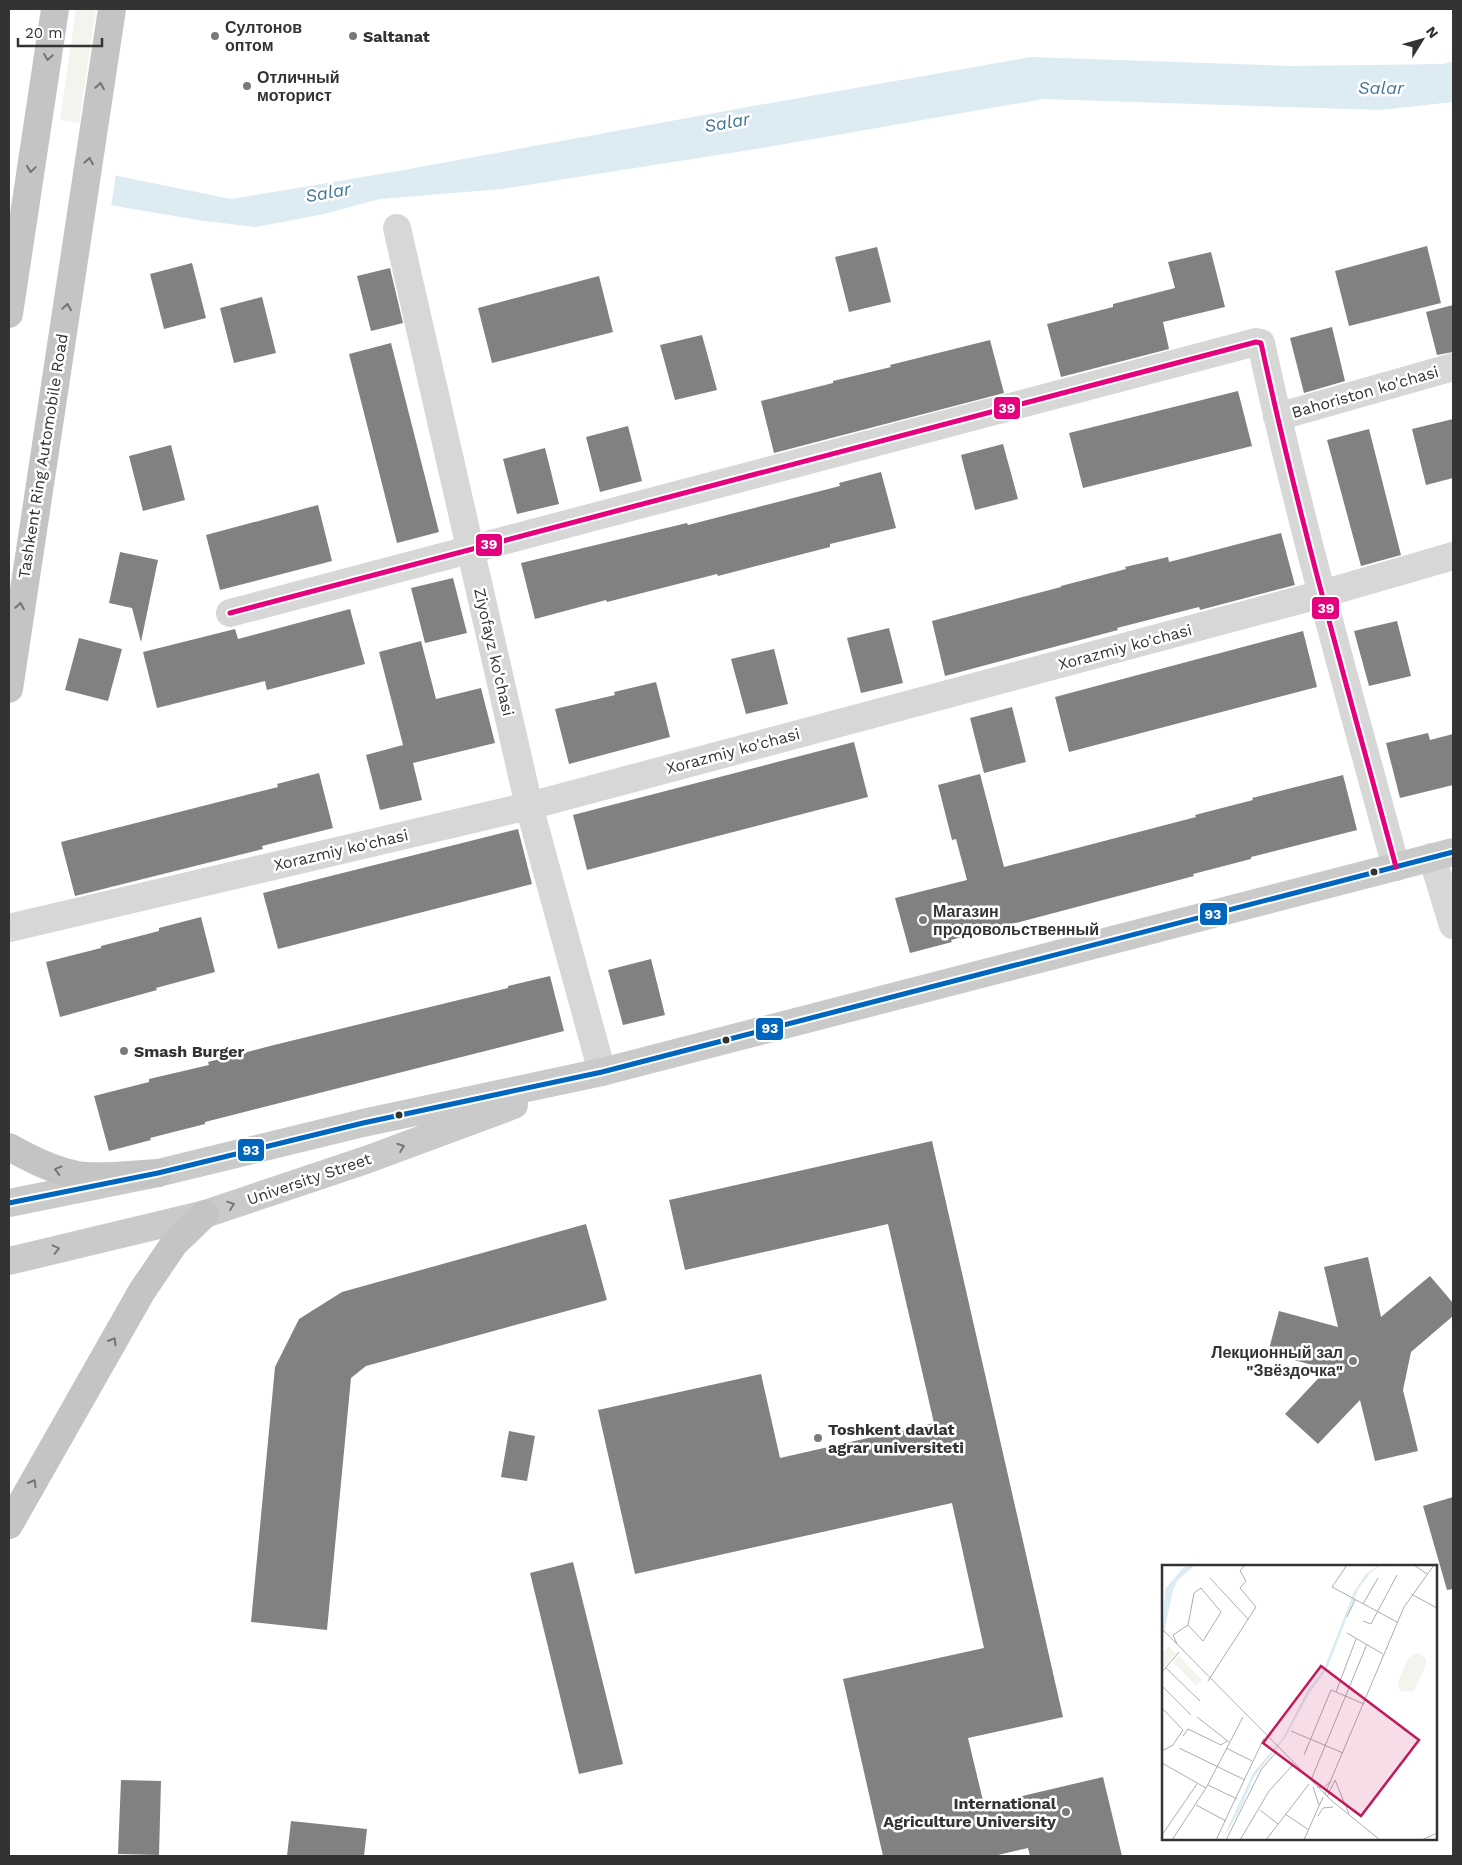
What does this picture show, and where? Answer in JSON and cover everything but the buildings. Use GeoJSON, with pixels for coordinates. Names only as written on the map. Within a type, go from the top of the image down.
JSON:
{"type":"FeatureCollection","features":[{"type":"Feature","properties":{"kind":"highway"},"geometry":{"type":"LineString","coordinates":[[9,314],[15,241],[24,214],[55,9]]}},
{"type":"Feature","properties":{"kind":"highway","name":"Tashkent Ring Automobile Road"},"geometry":{"type":"LineString","coordinates":[[9,689],[112,9]]}},
{"type":"Feature","properties":{"kind":"highway"},"geometry":{"type":"LineString","coordinates":[[9,1147],[49,1167],[79,1175],[119,1176],[158,1172]]}},
{"type":"Feature","properties":{"kind":"highway"},"geometry":{"type":"LineString","coordinates":[[9,1525],[142,1291],[174,1244],[205,1214]]}},
{"type":"Feature","properties":{"kind":"main road","name":"University Street"},"geometry":{"type":"LineString","coordinates":[[9,1203],[158,1172],[363,1123],[602,1072],[1443,855]]}},
{"type":"Feature","properties":{"kind":"main road","name":"University Street"},"geometry":{"type":"LineString","coordinates":[[9,1261],[205,1214],[366,1160],[602,1072]]}},
{"type":"Feature","properties":{"kind":"street","name":"Ziyofayz ko'chasi"},"geometry":{"type":"LineString","coordinates":[[397,228],[529,806],[602,1072]]}},
{"type":"Feature","properties":{"kind":"street"},"geometry":{"type":"LineString","coordinates":[[230,612],[1256,342],[1261,344],[1276,417],[1396,867]]}},
{"type":"Feature","properties":{"kind":"street","name":"Bahoriston ko'chasi"},"geometry":{"type":"LineString","coordinates":[[1276,417],[1453,367]]}},
{"type":"Feature","properties":{"kind":"street","name":"Xorazmiy ko'chasi"},"geometry":{"type":"LineString","coordinates":[[9,928],[529,806],[1322,594],[1453,556]]}},
{"type":"Feature","properties":{"kind":"street"},"geometry":{"type":"LineString","coordinates":[[1443,855],[1453,925]]}},
{"type":"Feature","properties":{"kind":"shaded area"},"geometry":{"type":"Polygon","coordinates":[[[76,9],[96,9],[79,123],[60,120],[76,9]]]}},
{"type":"Feature","properties":{"kind":"water","name":"Salar"},"geometry":{"type":"Polygon","coordinates":[[[1031,57],[1290,66],[1443,64],[1453,61],[1453,102],[1380,110],[1043,99],[762,148],[502,189],[380,199],[324,214],[256,227],[204,221],[9,188],[9,154],[231,199],[398,171],[1031,57]]]}},
{"type":"Feature","properties":{"kind":"pier"},"geometry":{"type":"Polygon","coordinates":[[[9,151],[116,173],[111,207],[9,190],[9,151]]]}},
{"type":"Feature","properties":{"kind":"transit line","name":"39"},"geometry":{"type":"LineString","coordinates":[[230,613],[1256,342],[1261,343],[1308,541],[1396,867]]}},
{"type":"Feature","properties":{"kind":"transit line","name":"93"},"geometry":{"type":"LineString","coordinates":[[9,1203],[158,1173],[363,1123],[602,1072],[1453,852]]}},
{"type":"Feature","properties":{"kind":"place","name":"Султонов оптом"},"geometry":{"type":"Point","coordinates":[215,36]}},
{"type":"Feature","properties":{"kind":"place","name":"Saltanat"},"geometry":{"type":"Point","coordinates":[353,36]}},
{"type":"Feature","properties":{"kind":"place","name":"Отличный моторист"},"geometry":{"type":"Point","coordinates":[247,86]}},
{"type":"Feature","properties":{"kind":"place","name":"Магазин продовольственный"},"geometry":{"type":"Point","coordinates":[923,920]}},
{"type":"Feature","properties":{"kind":"place","name":"Smash Burger"},"geometry":{"type":"Point","coordinates":[124,1051]}},
{"type":"Feature","properties":{"kind":"place","name":"Лекционный зал \"Звёздочка\""},"geometry":{"type":"Point","coordinates":[1353,1361]}},
{"type":"Feature","properties":{"kind":"place","name":"Toshkent davlat agrar universiteti"},"geometry":{"type":"Point","coordinates":[818,1438]}},
{"type":"Feature","properties":{"kind":"place","name":"International Agriculture University"},"geometry":{"type":"Point","coordinates":[1066,1812]}}]}
